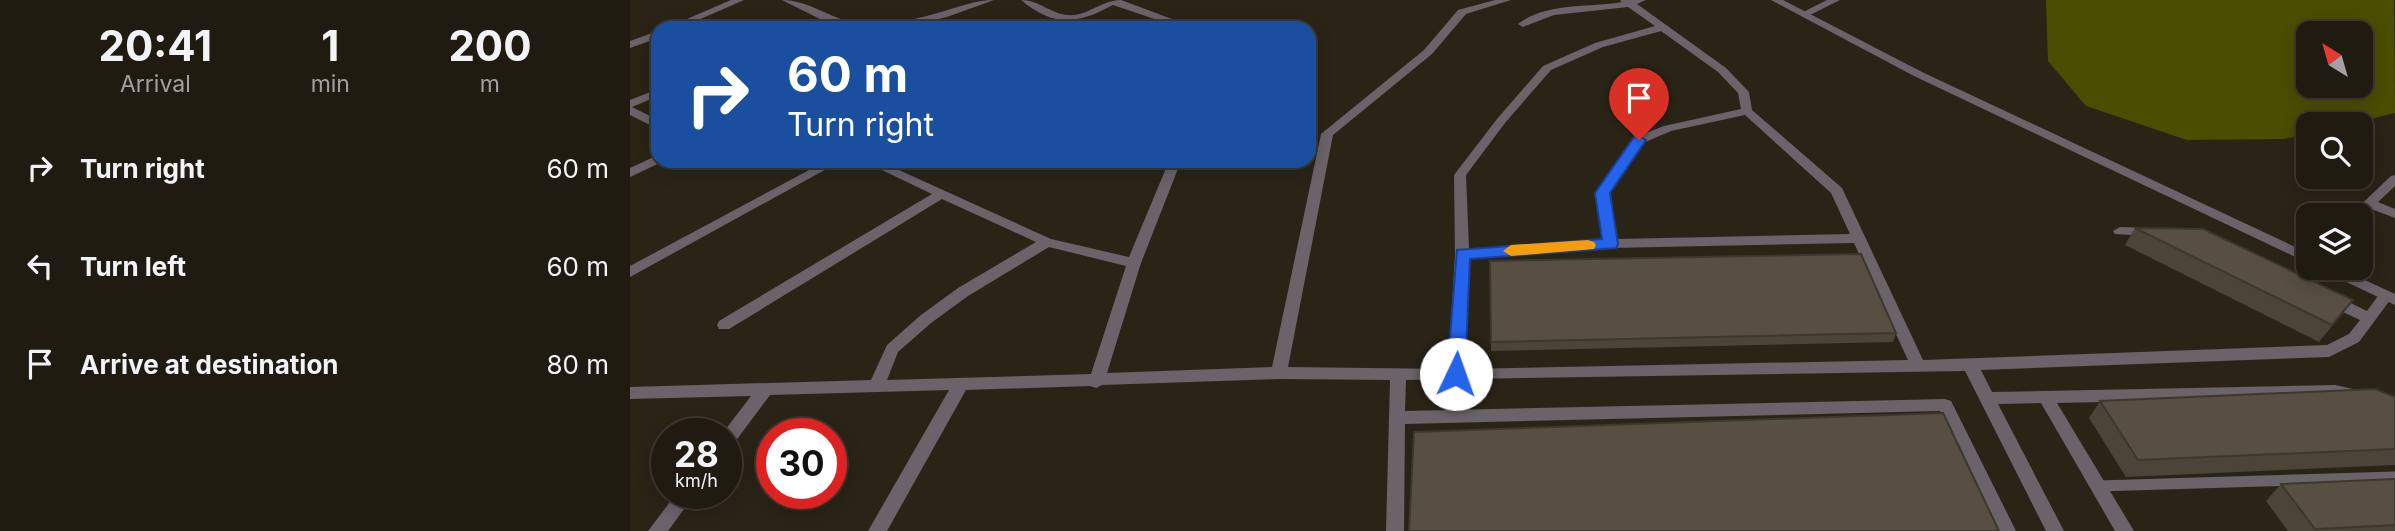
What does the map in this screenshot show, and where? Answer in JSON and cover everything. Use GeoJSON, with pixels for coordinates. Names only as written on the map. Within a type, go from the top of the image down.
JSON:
{"type":"FeatureCollection","features":[{"type":"Feature","properties":{"kind":"street"},"geometry":{"type":"LineString","coordinates":[[688,21],[739,0]]}},
{"type":"Feature","properties":{"kind":"street"},"geometry":{"type":"LineString","coordinates":[[788,0],[840,21]]}},
{"type":"Feature","properties":{"kind":"street"},"geometry":{"type":"LineString","coordinates":[[911,21],[989,0]]}},
{"type":"Feature","properties":{"kind":"street"},"geometry":{"type":"LineString","coordinates":[[1026,0],[1068,20],[1077,20],[1115,1],[1171,21]]}},
{"type":"Feature","properties":{"kind":"street"},"geometry":{"type":"LineString","coordinates":[[1279,373],[1327,134],[1428,52],[1462,12],[1473,4],[1506,0]]}},
{"type":"Feature","properties":{"kind":"street"},"geometry":{"type":"LineString","coordinates":[[1776,0],[1918,74],[2296,252]]}},
{"type":"Feature","properties":{"kind":"street"},"geometry":{"type":"LineString","coordinates":[[1804,14],[1835,0]]}},
{"type":"Feature","properties":{"kind":"street"},"geometry":{"type":"LineString","coordinates":[[1523,24],[1536,17],[1572,8],[1632,1],[1661,28],[1722,71],[1743,92],[1746,111],[1837,191],[1918,365]]}},
{"type":"Feature","properties":{"kind":"street"},"geometry":{"type":"LineString","coordinates":[[824,21],[831,18]]}},
{"type":"Feature","properties":{"kind":"street"},"geometry":{"type":"LineString","coordinates":[[1456,374],[1462,254],[1460,175],[1501,121],[1547,68],[1599,45],[1661,28]]}},
{"type":"Feature","properties":{"kind":"street"},"geometry":{"type":"LineString","coordinates":[[630,45],[651,37]]}},
{"type":"Feature","properties":{"kind":"street"},"geometry":{"type":"LineString","coordinates":[[630,104],[651,95]]}},
{"type":"Feature","properties":{"kind":"street"},"geometry":{"type":"LineString","coordinates":[[630,110],[651,121]]}},
{"type":"Feature","properties":{"kind":"street"},"geometry":{"type":"LineString","coordinates":[[1611,244],[1602,193],[1639,140],[1668,128],[1746,111]]}},
{"type":"Feature","properties":{"kind":"street"},"geometry":{"type":"LineString","coordinates":[[630,173],[651,162]]}},
{"type":"Feature","properties":{"kind":"street"},"geometry":{"type":"LineString","coordinates":[[630,271],[822,168]]}},
{"type":"Feature","properties":{"kind":"street"},"geometry":{"type":"LineString","coordinates":[[884,168],[1046,242],[1134,263]]}},
{"type":"Feature","properties":{"kind":"street"},"geometry":{"type":"LineString","coordinates":[[1096,382],[1134,263],[1172,168]]}},
{"type":"Feature","properties":{"kind":"street"},"geometry":{"type":"LineString","coordinates":[[2369,203],[2395,179]]}},
{"type":"Feature","properties":{"kind":"street"},"geometry":{"type":"LineString","coordinates":[[724,325],[940,195]]}},
{"type":"Feature","properties":{"kind":"street"},"geometry":{"type":"LineString","coordinates":[[2373,205],[2395,214]]}},
{"type":"Feature","properties":{"kind":"street"},"geometry":{"type":"LineString","coordinates":[[2120,231],[2167,232]]}},
{"type":"Feature","properties":{"kind":"street"},"geometry":{"type":"LineString","coordinates":[[1462,254],[1611,244],[1860,239]]}},
{"type":"Feature","properties":{"kind":"street"},"geometry":{"type":"LineString","coordinates":[[877,386],[892,349],[926,319],[963,292],[1046,242]]}},
{"type":"Feature","properties":{"kind":"street"},"geometry":{"type":"LineString","coordinates":[[630,393],[1096,382],[1279,373],[1398,375],[1970,365],[2329,351],[2354,338],[2369,318],[2390,298],[2353,280]]}},
{"type":"Feature","properties":{"kind":"street"},"geometry":{"type":"LineString","coordinates":[[2310,290],[2369,318]]}},
{"type":"Feature","properties":{"kind":"street"},"geometry":{"type":"LineString","coordinates":[[1970,365],[1989,397],[2055,531]]}},
{"type":"Feature","properties":{"kind":"street"},"geometry":{"type":"LineString","coordinates":[[1395,531],[1398,375]]}},
{"type":"Feature","properties":{"kind":"street"},"geometry":{"type":"LineString","coordinates":[[877,531],[961,384]]}},
{"type":"Feature","properties":{"kind":"street"},"geometry":{"type":"LineString","coordinates":[[742,420],[764,391]]}},
{"type":"Feature","properties":{"kind":"street"},"geometry":{"type":"LineString","coordinates":[[1989,397],[2335,391],[2359,395]]}},
{"type":"Feature","properties":{"kind":"street"},"geometry":{"type":"LineString","coordinates":[[2045,396],[2125,531]]}},
{"type":"Feature","properties":{"kind":"street"},"geometry":{"type":"LineString","coordinates":[[1398,418],[1945,405],[2007,531]]}},
{"type":"Feature","properties":{"kind":"street"},"geometry":{"type":"LineString","coordinates":[[657,531],[674,509]]}},
{"type":"Feature","properties":{"kind":"lane"},"geometry":{"type":"LineString","coordinates":[[2098,486],[2395,477]]}},
{"type":"Feature","properties":{"kind":"shaded area"},"geometry":{"type":"Polygon","coordinates":[[[2046,0],[2394,0],[2395,113],[2373,118],[2373,112],[2296,112],[2296,136],[2284,139],[2187,140],[2086,106],[2048,61],[2046,0]]]}},
{"type":"Feature","properties":{"kind":"building"},"geometry":{"type":"Polygon","coordinates":[[[2135,228],[2203,229],[2296,273],[2296,280],[2311,280],[2353,300],[2332,325],[2135,228]]]}},
{"type":"Feature","properties":{"kind":"building"},"geometry":{"type":"Polygon","coordinates":[[[1861,254],[1896,333],[1491,342],[1490,261],[1861,254]]]}},
{"type":"Feature","properties":{"kind":"building"},"geometry":{"type":"Polygon","coordinates":[[[2375,389],[2395,397],[2395,449],[2138,460],[2100,401],[2375,389]]]}},
{"type":"Feature","properties":{"kind":"building"},"geometry":{"type":"Polygon","coordinates":[[[1943,413],[1999,531],[1409,531],[1414,432],[1943,413]]]}},
{"type":"Feature","properties":{"kind":"building"},"geometry":{"type":"Polygon","coordinates":[[[2395,479],[2395,525],[2315,529],[2281,484],[2395,479]]]}},
{"type":"Feature","properties":{"kind":"slow traffic"},"geometry":{"type":"LineString","coordinates":[[1511,251],[1588,245]]}},
{"type":"Feature","properties":{"kind":"route"},"geometry":{"type":"LineString","coordinates":[[1456,374],[1462,254],[1611,244],[1602,193],[1639,140]]}}]}
